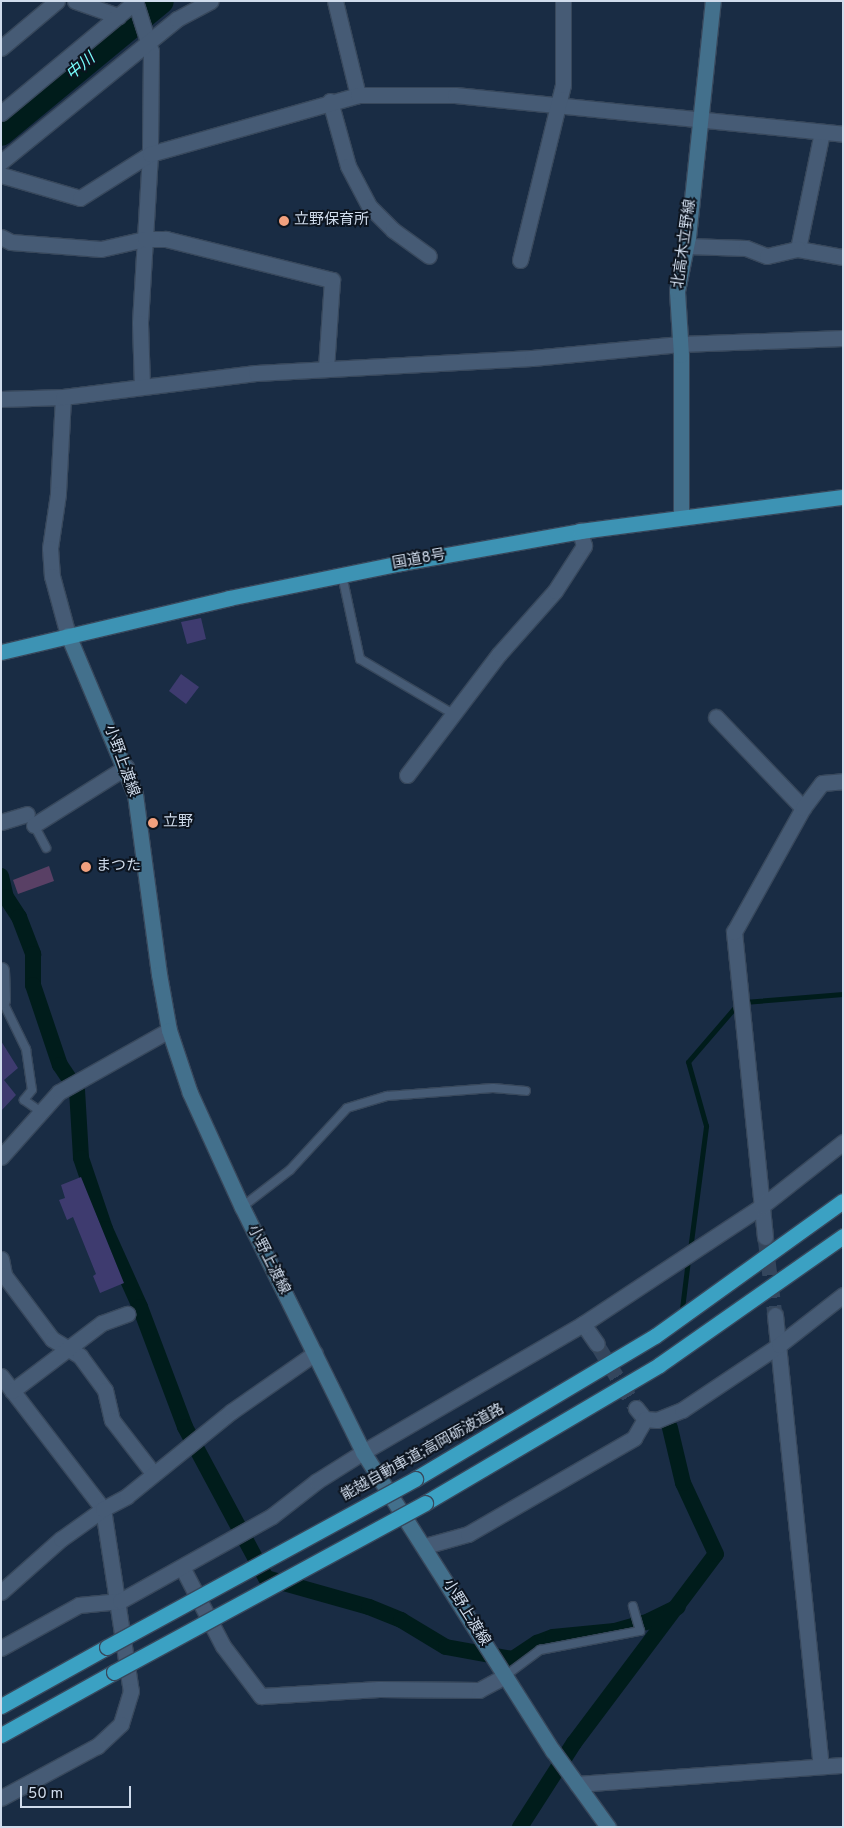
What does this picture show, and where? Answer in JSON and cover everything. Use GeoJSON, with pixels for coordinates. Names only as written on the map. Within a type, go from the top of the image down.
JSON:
{"type":"FeatureCollection","features":[{"type":"Feature","properties":{"kind":"highway","name":"国道8号"},"geometry":{"type":"LineString","coordinates":[[1,652],[68,635],[342,575],[580,531],[843,497]]}},
{"type":"Feature","properties":{"kind":"highway","name":"能越自動車道;高岡砺波道路"},"geometry":{"type":"LineString","coordinates":[[1,1706],[415,1479],[655,1336],[843,1201]]}},
{"type":"Feature","properties":{"kind":"highway"},"geometry":{"type":"LineString","coordinates":[[1,1736],[114,1672],[425,1503],[659,1365],[843,1236]]}},
{"type":"Feature","properties":{"kind":"main road","name":"北高木立野線"},"geometry":{"type":"LineString","coordinates":[[681,517],[680,344],[677,291],[686,246],[713,1]]}},
{"type":"Feature","properties":{"kind":"main road","name":"小野上渡線"},"geometry":{"type":"LineString","coordinates":[[68,635],[126,767],[135,794],[169,1030],[190,1093],[242,1207],[363,1452],[426,1546],[505,1676],[553,1750],[608,1827]]}},
{"type":"Feature","properties":{"kind":"street"},"geometry":{"type":"LineString","coordinates":[[1,48],[57,1]]}},
{"type":"Feature","properties":{"kind":"street"},"geometry":{"type":"LineString","coordinates":[[74,1],[118,16]]}},
{"type":"Feature","properties":{"kind":"street"},"geometry":{"type":"LineString","coordinates":[[1,162],[146,38],[211,1]]}},
{"type":"Feature","properties":{"kind":"street"},"geometry":{"type":"LineString","coordinates":[[335,1],[358,95]]}},
{"type":"Feature","properties":{"kind":"street"},"geometry":{"type":"LineString","coordinates":[[520,260],[563,85],[563,1]]}},
{"type":"Feature","properties":{"kind":"street"},"geometry":{"type":"LineString","coordinates":[[1,112],[135,4],[151,51],[150,154],[140,323],[142,387]]}},
{"type":"Feature","properties":{"kind":"street"},"geometry":{"type":"LineString","coordinates":[[1,175],[80,198],[150,154],[330,101],[358,95],[455,94],[843,134]]}},
{"type":"Feature","properties":{"kind":"street"},"geometry":{"type":"LineString","coordinates":[[330,101],[348,166],[369,206],[393,230],[429,256]]}},
{"type":"Feature","properties":{"kind":"street"},"geometry":{"type":"LineString","coordinates":[[798,249],[822,132]]}},
{"type":"Feature","properties":{"kind":"street"},"geometry":{"type":"LineString","coordinates":[[1,237],[11,242],[101,249],[145,239],[166,239],[332,280],[326,369]]}},
{"type":"Feature","properties":{"kind":"street"},"geometry":{"type":"LineString","coordinates":[[686,246],[746,248],[767,256],[798,249],[843,257]]}},
{"type":"Feature","properties":{"kind":"street"},"geometry":{"type":"LineString","coordinates":[[1,399],[63,397],[256,373],[532,358],[680,344],[843,338]]}},
{"type":"Feature","properties":{"kind":"street"},"geometry":{"type":"LineString","coordinates":[[63,397],[58,494],[50,548],[52,576],[68,635]]}},
{"type":"Feature","properties":{"kind":"street"},"geometry":{"type":"LineString","coordinates":[[407,775],[455,715],[499,654],[555,591],[584,546],[580,531]]}},
{"type":"Feature","properties":{"kind":"street"},"geometry":{"type":"LineString","coordinates":[[716,717],[804,808]]}},
{"type":"Feature","properties":{"kind":"street"},"geometry":{"type":"LineString","coordinates":[[1,822],[30,819],[126,767]]}},
{"type":"Feature","properties":{"kind":"street"},"geometry":{"type":"LineString","coordinates":[[765,1237],[734,932],[804,808],[822,783],[843,781]]}},
{"type":"Feature","properties":{"kind":"street"},"geometry":{"type":"LineString","coordinates":[[1,970],[2,1000]]}},
{"type":"Feature","properties":{"kind":"street"},"geometry":{"type":"LineString","coordinates":[[1,1157],[59,1092],[169,1030]]}},
{"type":"Feature","properties":{"kind":"street"},"geometry":{"type":"LineString","coordinates":[[1,1648],[79,1605],[120,1601],[272,1516],[317,1481],[363,1452],[583,1324],[762,1206],[843,1142]]}},
{"type":"Feature","properties":{"kind":"street"},"geometry":{"type":"LineString","coordinates":[[1,1259],[4,1275],[52,1339],[80,1356],[105,1390],[112,1420],[153,1473]]}},
{"type":"Feature","properties":{"kind":"street"},"geometry":{"type":"LineString","coordinates":[[426,1546],[468,1534],[634,1438],[641,1414],[657,1420],[682,1410],[779,1345],[843,1296]]}},
{"type":"Feature","properties":{"kind":"street"},"geometry":{"type":"LineString","coordinates":[[12,1391],[102,1323],[127,1314]]}},
{"type":"Feature","properties":{"kind":"street"},"geometry":{"type":"LineString","coordinates":[[775,1315],[820,1766]]}},
{"type":"Feature","properties":{"kind":"street"},"geometry":{"type":"LineString","coordinates":[[583,1324],[597,1344]]}},
{"type":"Feature","properties":{"kind":"street"},"geometry":{"type":"LineString","coordinates":[[1,1592],[60,1539],[103,1509],[127,1496],[153,1473],[232,1411],[315,1353]]}},
{"type":"Feature","properties":{"kind":"street"},"geometry":{"type":"LineString","coordinates":[[1,1376],[103,1509],[120,1601],[131,1691],[121,1724],[97,1746],[1,1798]]}},
{"type":"Feature","properties":{"kind":"street"},"geometry":{"type":"LineString","coordinates":[[182,1567],[223,1646],[261,1696],[379,1689],[479,1690],[505,1676]]}},
{"type":"Feature","properties":{"kind":"street"},"geometry":{"type":"LineString","coordinates":[[577,1784],[843,1765]]}},
{"type":"Feature","properties":{"kind":"lane"},"geometry":{"type":"LineString","coordinates":[[342,575],[360,659],[455,715]]}},
{"type":"Feature","properties":{"kind":"lane"},"geometry":{"type":"LineString","coordinates":[[30,819],[46,848]]}},
{"type":"Feature","properties":{"kind":"lane"},"geometry":{"type":"LineString","coordinates":[[2,1000],[26,1049],[32,1090],[24,1100],[41,1112]]}},
{"type":"Feature","properties":{"kind":"lane"},"geometry":{"type":"LineString","coordinates":[[242,1207],[290,1170],[347,1108],[387,1096],[492,1088],[526,1091]]}},
{"type":"Feature","properties":{"kind":"lane"},"geometry":{"type":"LineString","coordinates":[[505,1676],[540,1650],[640,1630],[633,1606]]}},
{"type":"Feature","properties":{"kind":"shaded area"},"geometry":{"type":"Polygon","coordinates":[[[49,866],[54,881],[18,894],[13,880],[49,866]]]}},
{"type":"Feature","properties":{"kind":"building"},"geometry":{"type":"Polygon","coordinates":[[[201,618],[206,639],[187,644],[181,622],[201,618]]]}},
{"type":"Feature","properties":{"kind":"building"},"geometry":{"type":"Polygon","coordinates":[[[181,674],[199,687],[186,704],[169,691],[181,674]]]}},
{"type":"Feature","properties":{"kind":"building"},"geometry":{"type":"Polygon","coordinates":[[[1,1041],[18,1068],[4,1080],[16,1095],[1,1111],[1,1041]]]}},
{"type":"Feature","properties":{"kind":"building"},"geometry":{"type":"Polygon","coordinates":[[[81,1177],[124,1283],[100,1293],[93,1276],[96,1274],[73,1217],[67,1220],[59,1200],[65,1198],[61,1185],[81,1177]]]}},
{"type":"Feature","properties":{"kind":"waterway","name":"中川"},"geometry":{"type":"LineString","coordinates":[[1,133],[161,1]]}},
{"type":"Feature","properties":{"kind":"waterway"},"geometry":{"type":"LineString","coordinates":[[1,876],[6,897],[19,917],[33,954],[33,985],[60,1065],[77,1090],[81,1158],[105,1229],[140,1307],[185,1427],[266,1578],[369,1607],[401,1620],[446,1647],[513,1659],[537,1643],[553,1637],[615,1631],[649,1621],[678,1607]]}},
{"type":"Feature","properties":{"kind":"waterway"},"geometry":{"type":"LineString","coordinates":[[744,1002],[843,994]]}},
{"type":"Feature","properties":{"kind":"waterway"},"geometry":{"type":"LineString","coordinates":[[690,1250],[706,1126],[688,1062],[737,1005]]}},
{"type":"Feature","properties":{"kind":"waterway"},"geometry":{"type":"LineString","coordinates":[[682,1309],[688,1260]]}},
{"type":"Feature","properties":{"kind":"waterway"},"geometry":{"type":"LineString","coordinates":[[520,1827],[574,1743],[716,1554],[683,1483],[670,1428]]}},
{"type":"Feature","properties":{"kind":"tunnel"},"geometry":{"type":"LineString","coordinates":[[765,1237],[775,1315]]}},
{"type":"Feature","properties":{"kind":"tunnel"},"geometry":{"type":"LineString","coordinates":[[597,1344],[636,1408]]}},
{"type":"Feature","properties":{"kind":"place","name":"立野保育所"},"geometry":{"type":"Point","coordinates":[284,221]}},
{"type":"Feature","properties":{"kind":"place","name":"立野"},"geometry":{"type":"Point","coordinates":[153,823]}},
{"type":"Feature","properties":{"kind":"place","name":"まつた"},"geometry":{"type":"Point","coordinates":[86,867]}}]}
